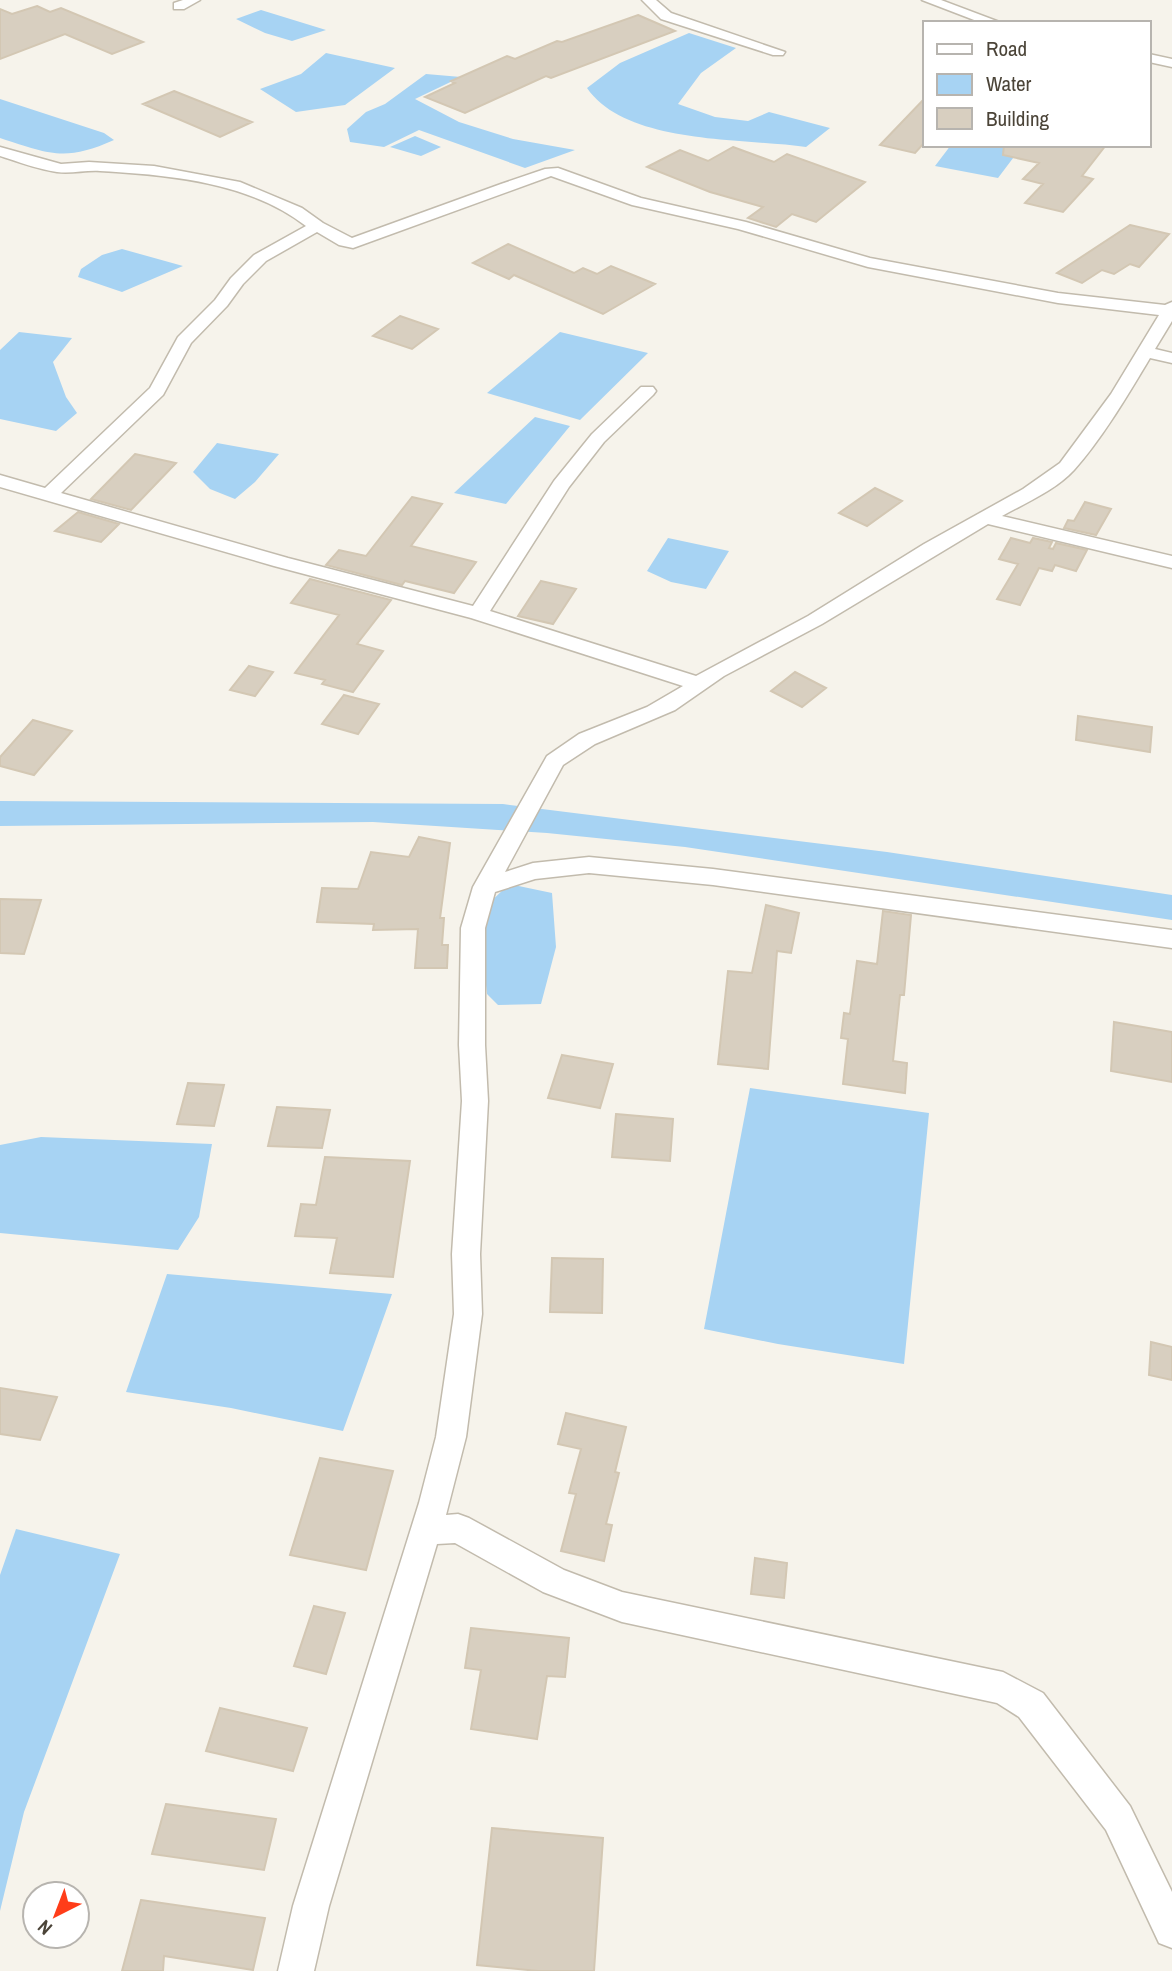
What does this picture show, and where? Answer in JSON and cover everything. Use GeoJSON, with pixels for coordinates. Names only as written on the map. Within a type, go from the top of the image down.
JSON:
{"type":"FeatureCollection","features":[{"type":"Feature","properties":{"kind":"street"},"geometry":{"type":"LineString","coordinates":[[178,6],[194,0]]}},
{"type":"Feature","properties":{"kind":"street"},"geometry":{"type":"LineString","coordinates":[[648,0],[666,16],[778,52]]}},
{"type":"Feature","properties":{"kind":"street"},"geometry":{"type":"LineString","coordinates":[[928,0],[990,21]]}},
{"type":"Feature","properties":{"kind":"street"},"geometry":{"type":"LineString","coordinates":[[1151,58],[1172,63]]}},
{"type":"Feature","properties":{"kind":"street"},"geometry":{"type":"LineString","coordinates":[[0,150],[39,164],[61,168],[89,166],[154,170],[234,185],[297,211],[317,226],[345,242],[353,243],[506,187],[550,172],[558,172],[637,202],[741,225],[868,262],[1058,298],[1171,309],[1119,395],[1067,467],[1030,493],[815,620],[717,671],[647,715],[625,721],[567,750],[555,761],[485,887],[473,928],[472,1045],[475,1101],[466,1254],[468,1314],[451,1437],[426,1531],[312,1906],[296,1971]]}},
{"type":"Feature","properties":{"kind":"street"},"geometry":{"type":"LineString","coordinates":[[49,494],[157,391],[184,341],[260,258],[317,226]]}},
{"type":"Feature","properties":{"kind":"street"},"geometry":{"type":"LineString","coordinates":[[1146,352],[1172,358]]}},
{"type":"Feature","properties":{"kind":"street"},"geometry":{"type":"LineString","coordinates":[[478,614],[562,485],[598,438],[647,391]]}},
{"type":"Feature","properties":{"kind":"street"},"geometry":{"type":"LineString","coordinates":[[0,481],[281,562],[478,614],[699,684]]}},
{"type":"Feature","properties":{"kind":"street"},"geometry":{"type":"LineString","coordinates":[[985,518],[1172,562]]}},
{"type":"Feature","properties":{"kind":"street"},"geometry":{"type":"LineString","coordinates":[[485,887],[533,871],[589,864],[713,877],[1172,939]]}},
{"type":"Feature","properties":{"kind":"street"},"geometry":{"type":"LineString","coordinates":[[426,1531],[458,1528],[554,1581],[622,1607],[1003,1688],[1031,1705],[1118,1818],[1172,1930]]}},
{"type":"Feature","properties":{"kind":"water"},"geometry":{"type":"Polygon","coordinates":[[[261,10],[326,30],[292,41],[265,33],[236,19],[261,10]]]}},
{"type":"Feature","properties":{"kind":"water"},"geometry":{"type":"Polygon","coordinates":[[[689,33],[736,48],[701,73],[678,104],[715,117],[748,121],[769,112],[830,128],[806,147],[688,136],[629,120],[605,107],[587,88],[620,63],[689,33]]]}},
{"type":"Feature","properties":{"kind":"water"},"geometry":{"type":"Polygon","coordinates":[[[326,53],[395,68],[345,105],[296,112],[260,89],[301,74],[326,53]]]}},
{"type":"Feature","properties":{"kind":"water"},"geometry":{"type":"Polygon","coordinates":[[[426,74],[461,77],[415,99],[459,122],[513,139],[575,150],[525,168],[419,130],[384,147],[350,142],[347,129],[366,112],[385,104],[426,74]]]}},
{"type":"Feature","properties":{"kind":"water"},"geometry":{"type":"Polygon","coordinates":[[[0,99],[104,133],[114,140],[82,151],[57,153],[0,138],[0,99]]]}},
{"type":"Feature","properties":{"kind":"water"},"geometry":{"type":"Polygon","coordinates":[[[415,136],[441,147],[421,156],[390,147],[415,136]]]}},
{"type":"Feature","properties":{"kind":"water"},"geometry":{"type":"Polygon","coordinates":[[[949,147],[1021,147],[998,178],[935,166],[949,147]]]}},
{"type":"Feature","properties":{"kind":"water"},"geometry":{"type":"Polygon","coordinates":[[[122,249],[183,266],[122,292],[78,277],[81,269],[102,255],[122,249]]]}},
{"type":"Feature","properties":{"kind":"water"},"geometry":{"type":"Polygon","coordinates":[[[19,332],[72,338],[53,362],[66,397],[77,413],[56,431],[0,419],[0,350],[19,332]]]}},
{"type":"Feature","properties":{"kind":"water"},"geometry":{"type":"Polygon","coordinates":[[[560,332],[648,353],[580,420],[487,393],[560,332]]]}},
{"type":"Feature","properties":{"kind":"water"},"geometry":{"type":"Polygon","coordinates":[[[535,417],[570,426],[506,504],[454,493],[535,417]]]}},
{"type":"Feature","properties":{"kind":"water"},"geometry":{"type":"Polygon","coordinates":[[[217,443],[279,454],[255,482],[235,499],[210,489],[193,472],[217,443]]]}},
{"type":"Feature","properties":{"kind":"water"},"geometry":{"type":"Polygon","coordinates":[[[668,538],[729,551],[706,589],[671,582],[647,571],[668,538]]]}},
{"type":"Feature","properties":{"kind":"water"},"geometry":{"type":"Polygon","coordinates":[[[0,801],[503,804],[887,852],[1172,895],[1172,920],[685,847],[547,833],[373,822],[0,826],[0,801]]]}},
{"type":"Feature","properties":{"kind":"water"},"geometry":{"type":"Polygon","coordinates":[[[509,884],[552,893],[556,947],[541,1004],[498,1005],[487,994],[478,914],[509,884]]]}},
{"type":"Feature","properties":{"kind":"water"},"geometry":{"type":"Polygon","coordinates":[[[750,1088],[929,1113],[904,1364],[704,1329],[750,1088]]]}},
{"type":"Feature","properties":{"kind":"water"},"geometry":{"type":"Polygon","coordinates":[[[41,1137],[212,1144],[199,1217],[178,1250],[0,1233],[0,1145],[41,1137]]]}},
{"type":"Feature","properties":{"kind":"water"},"geometry":{"type":"Polygon","coordinates":[[[167,1274],[392,1294],[343,1431],[231,1408],[126,1392],[167,1274]]]}},
{"type":"Feature","properties":{"kind":"water"},"geometry":{"type":"Polygon","coordinates":[[[16,1529],[120,1554],[24,1812],[0,1911],[0,1575],[16,1529]]]}},
{"type":"Feature","properties":{"kind":"building"},"geometry":{"type":"Polygon","coordinates":[[[37,6],[50,12],[61,8],[143,42],[112,54],[65,34],[0,59],[0,9],[12,14],[37,6]]]}},
{"type":"Feature","properties":{"kind":"building"},"geometry":{"type":"Polygon","coordinates":[[[638,15],[675,31],[551,78],[546,76],[465,113],[425,97],[455,83],[451,81],[507,56],[515,59],[557,41],[562,42],[638,15]]]}},
{"type":"Feature","properties":{"kind":"building"},"geometry":{"type":"Polygon","coordinates":[[[174,91],[252,122],[220,137],[143,104],[174,91]]]}},
{"type":"Feature","properties":{"kind":"building"},"geometry":{"type":"Polygon","coordinates":[[[923,100],[923,144],[915,153],[880,145],[923,100]]]}},
{"type":"Feature","properties":{"kind":"building"},"geometry":{"type":"Polygon","coordinates":[[[733,147],[774,162],[787,154],[865,182],[816,222],[792,214],[776,227],[748,218],[763,207],[710,192],[647,167],[680,150],[708,161],[733,147]]]}},
{"type":"Feature","properties":{"kind":"building"},"geometry":{"type":"Polygon","coordinates":[[[1004,147],[1104,147],[1082,176],[1093,179],[1063,212],[1025,203],[1043,184],[1023,179],[1039,163],[1003,155],[1004,147]]]}},
{"type":"Feature","properties":{"kind":"building"},"geometry":{"type":"Polygon","coordinates":[[[1130,225],[1169,234],[1139,267],[1130,264],[1114,274],[1102,270],[1082,283],[1057,273],[1130,225]]]}},
{"type":"Feature","properties":{"kind":"building"},"geometry":{"type":"Polygon","coordinates":[[[508,244],[574,273],[583,268],[597,274],[611,266],[655,284],[603,314],[514,275],[509,279],[473,263],[508,244]]]}},
{"type":"Feature","properties":{"kind":"building"},"geometry":{"type":"Polygon","coordinates":[[[400,316],[438,329],[412,349],[373,336],[400,316]]]}},
{"type":"Feature","properties":{"kind":"building"},"geometry":{"type":"Polygon","coordinates":[[[135,454],[176,463],[131,510],[91,499],[135,454]]]}},
{"type":"Feature","properties":{"kind":"building"},"geometry":{"type":"Polygon","coordinates":[[[875,488],[902,501],[867,526],[839,513],[875,488]]]}},
{"type":"Feature","properties":{"kind":"building"},"geometry":{"type":"Polygon","coordinates":[[[412,497],[442,504],[411,546],[476,562],[454,593],[405,581],[402,585],[326,565],[339,550],[366,556],[412,497]]]}},
{"type":"Feature","properties":{"kind":"building"},"geometry":{"type":"Polygon","coordinates":[[[1085,502],[1111,509],[1096,535],[1064,528],[1068,520],[1074,521],[1085,502]]]}},
{"type":"Feature","properties":{"kind":"building"},"geometry":{"type":"Polygon","coordinates":[[[78,512],[119,524],[101,542],[55,531],[78,512]]]}},
{"type":"Feature","properties":{"kind":"building"},"geometry":{"type":"Polygon","coordinates":[[[1011,538],[1030,543],[1033,538],[1052,542],[1049,548],[1053,549],[1056,543],[1087,550],[1076,571],[1055,565],[1052,571],[1039,568],[1020,605],[997,599],[1018,564],[999,559],[1011,538]]]}},
{"type":"Feature","properties":{"kind":"building"},"geometry":{"type":"Polygon","coordinates":[[[310,579],[391,600],[357,644],[383,651],[353,692],[322,684],[325,680],[295,673],[339,615],[291,603],[310,579]]]}},
{"type":"Feature","properties":{"kind":"building"},"geometry":{"type":"Polygon","coordinates":[[[541,581],[576,589],[553,624],[518,616],[541,581]]]}},
{"type":"Feature","properties":{"kind":"building"},"geometry":{"type":"Polygon","coordinates":[[[249,666],[273,672],[255,696],[230,690],[249,666]]]}},
{"type":"Feature","properties":{"kind":"building"},"geometry":{"type":"Polygon","coordinates":[[[795,672],[826,688],[802,707],[771,691],[795,672]]]}},
{"type":"Feature","properties":{"kind":"building"},"geometry":{"type":"Polygon","coordinates":[[[344,695],[379,704],[358,734],[322,724],[344,695]]]}},
{"type":"Feature","properties":{"kind":"building"},"geometry":{"type":"Polygon","coordinates":[[[1078,716],[1152,727],[1150,752],[1076,740],[1078,716]]]}},
{"type":"Feature","properties":{"kind":"building"},"geometry":{"type":"Polygon","coordinates":[[[33,720],[72,731],[34,775],[0,766],[0,757],[33,720]]]}},
{"type":"Feature","properties":{"kind":"building"},"geometry":{"type":"Polygon","coordinates":[[[419,837],[450,843],[440,918],[444,918],[442,945],[448,945],[447,968],[415,968],[418,929],[373,930],[374,924],[317,922],[322,888],[358,889],[371,852],[409,857],[419,837]]]}},
{"type":"Feature","properties":{"kind":"building"},"geometry":{"type":"Polygon","coordinates":[[[0,899],[41,900],[24,954],[0,953],[0,899]]]}},
{"type":"Feature","properties":{"kind":"building"},"geometry":{"type":"Polygon","coordinates":[[[766,905],[799,913],[791,953],[777,951],[768,1069],[718,1064],[728,971],[752,973],[766,905]]]}},
{"type":"Feature","properties":{"kind":"building"},"geometry":{"type":"Polygon","coordinates":[[[883,911],[911,915],[904,995],[900,995],[893,1061],[907,1063],[905,1093],[843,1084],[848,1039],[841,1038],[844,1013],[850,1014],[857,961],[877,964],[883,911]]]}},
{"type":"Feature","properties":{"kind":"building"},"geometry":{"type":"Polygon","coordinates":[[[1114,1022],[1172,1032],[1172,1082],[1111,1071],[1114,1022]]]}},
{"type":"Feature","properties":{"kind":"building"},"geometry":{"type":"Polygon","coordinates":[[[562,1055],[613,1064],[600,1108],[548,1098],[562,1055]]]}},
{"type":"Feature","properties":{"kind":"building"},"geometry":{"type":"Polygon","coordinates":[[[188,1083],[224,1085],[214,1126],[177,1124],[188,1083]]]}},
{"type":"Feature","properties":{"kind":"building"},"geometry":{"type":"Polygon","coordinates":[[[277,1107],[330,1110],[322,1148],[268,1146],[277,1107]]]}},
{"type":"Feature","properties":{"kind":"building"},"geometry":{"type":"Polygon","coordinates":[[[616,1114],[673,1119],[670,1161],[612,1157],[616,1114]]]}},
{"type":"Feature","properties":{"kind":"building"},"geometry":{"type":"Polygon","coordinates":[[[325,1157],[410,1161],[393,1277],[330,1273],[337,1238],[295,1236],[301,1204],[316,1205],[325,1157]]]}},
{"type":"Feature","properties":{"kind":"building"},"geometry":{"type":"Polygon","coordinates":[[[552,1258],[603,1259],[602,1313],[550,1312],[552,1258]]]}},
{"type":"Feature","properties":{"kind":"building"},"geometry":{"type":"Polygon","coordinates":[[[1151,1342],[1172,1347],[1172,1380],[1149,1375],[1151,1342]]]}},
{"type":"Feature","properties":{"kind":"building"},"geometry":{"type":"Polygon","coordinates":[[[0,1388],[57,1397],[40,1440],[0,1434],[0,1388]]]}},
{"type":"Feature","properties":{"kind":"building"},"geometry":{"type":"Polygon","coordinates":[[[566,1413],[626,1427],[615,1472],[619,1473],[606,1524],[612,1525],[604,1561],[561,1551],[576,1494],[569,1493],[581,1449],[558,1444],[566,1413]]]}},
{"type":"Feature","properties":{"kind":"building"},"geometry":{"type":"Polygon","coordinates":[[[320,1458],[393,1471],[366,1570],[290,1555],[320,1458]]]}},
{"type":"Feature","properties":{"kind":"building"},"geometry":{"type":"Polygon","coordinates":[[[755,1558],[787,1563],[784,1598],[751,1594],[755,1558]]]}},
{"type":"Feature","properties":{"kind":"building"},"geometry":{"type":"Polygon","coordinates":[[[314,1606],[345,1613],[326,1674],[294,1666],[314,1606]]]}},
{"type":"Feature","properties":{"kind":"building"},"geometry":{"type":"Polygon","coordinates":[[[471,1628],[569,1638],[565,1677],[547,1676],[537,1739],[471,1729],[481,1670],[465,1668],[471,1628]]]}},
{"type":"Feature","properties":{"kind":"building"},"geometry":{"type":"Polygon","coordinates":[[[220,1708],[307,1728],[293,1771],[206,1751],[220,1708]]]}},
{"type":"Feature","properties":{"kind":"building"},"geometry":{"type":"Polygon","coordinates":[[[166,1804],[276,1819],[264,1870],[152,1854],[166,1804]]]}},
{"type":"Feature","properties":{"kind":"building"},"geometry":{"type":"Polygon","coordinates":[[[492,1828],[603,1838],[594,1971],[538,1971],[477,1965],[492,1828]]]}},
{"type":"Feature","properties":{"kind":"building"},"geometry":{"type":"Polygon","coordinates":[[[141,1900],[265,1918],[253,1970],[164,1956],[163,1971],[122,1971],[141,1900]]]}}]}
